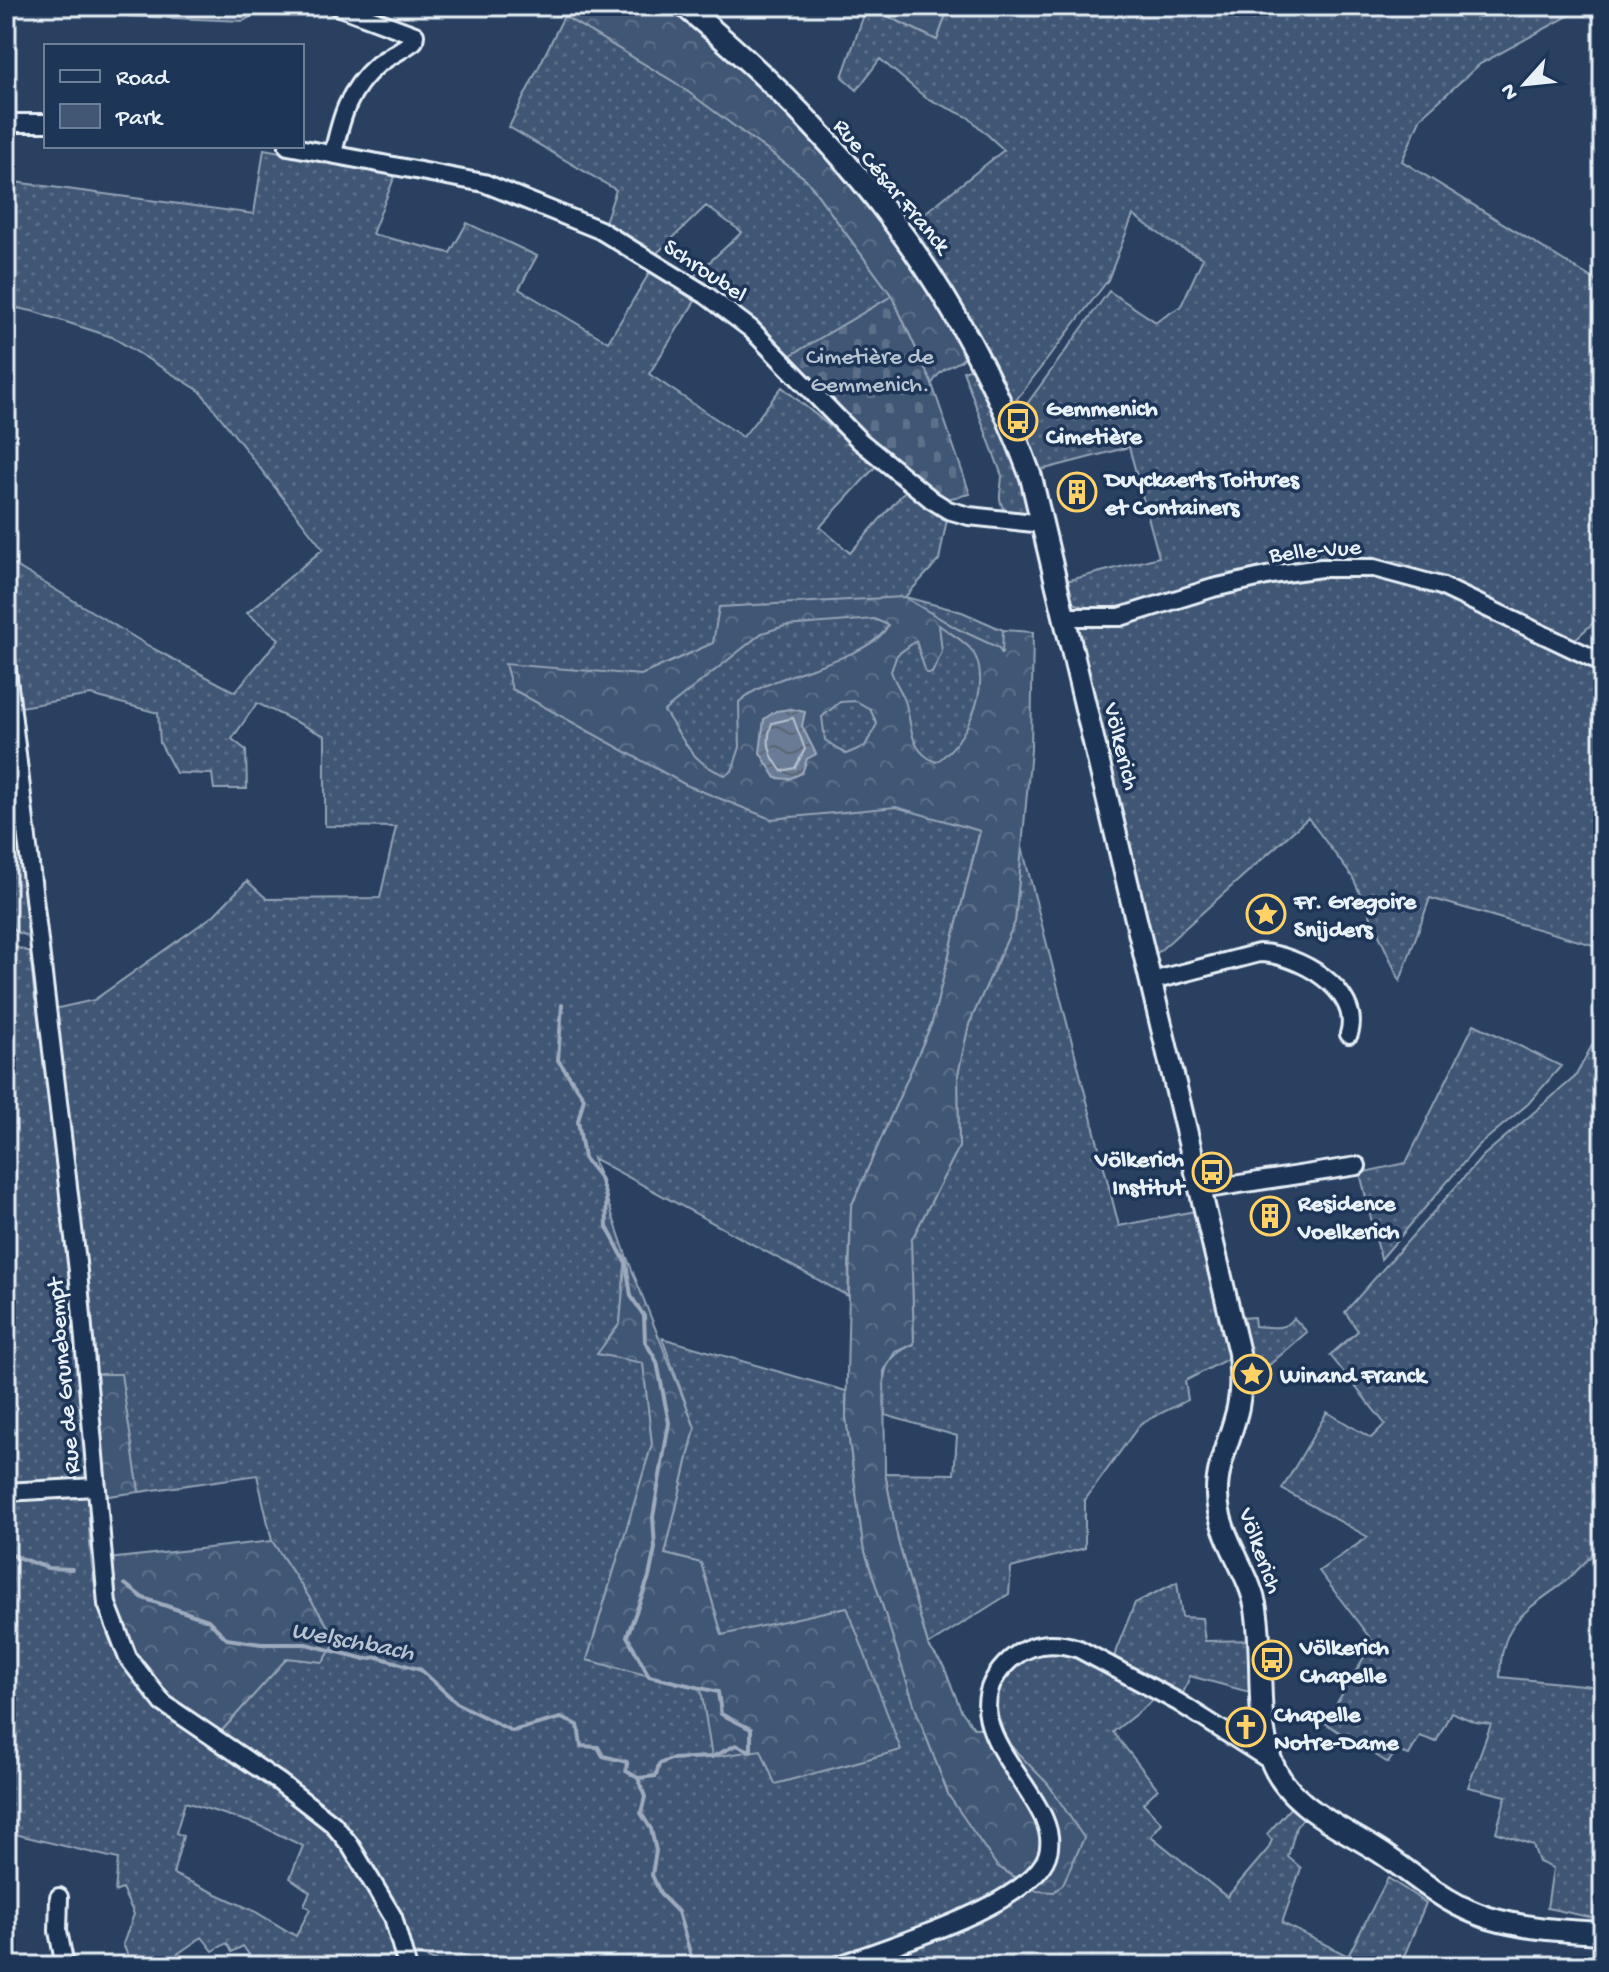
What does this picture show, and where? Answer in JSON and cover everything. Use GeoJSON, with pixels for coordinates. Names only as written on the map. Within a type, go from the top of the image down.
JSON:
{"type":"FeatureCollection","features":[{"type":"Feature","properties":{"kind":"main road","name":"Rue César Franck"},"geometry":{"type":"LineString","coordinates":[[684,6],[785,100],[903,230],[933,274],[1002,402],[1031,477],[1043,524]]}},
{"type":"Feature","properties":{"kind":"main road","name":"Völkerich"},"geometry":{"type":"LineString","coordinates":[[1043,524],[1201,1190],[1241,1373],[1237,1411],[1220,1473],[1218,1510],[1251,1587],[1256,1608],[1266,1738],[1271,1761],[1293,1792],[1315,1812],[1388,1857],[1437,1896],[1490,1918],[1560,1931],[1603,1933]]}},
{"type":"Feature","properties":{"kind":"street"},"geometry":{"type":"LineString","coordinates":[[333,154],[347,99],[377,66],[414,41],[415,35],[337,6]]}},
{"type":"Feature","properties":{"kind":"street"},"geometry":{"type":"LineString","coordinates":[[6,123],[44,123]]}},
{"type":"Feature","properties":{"kind":"street","name":"Schroubel"},"geometry":{"type":"LineString","coordinates":[[299,148],[484,183],[600,230],[706,295],[751,329],[860,441],[932,500],[948,510],[969,516],[1043,524]]}},
{"type":"Feature","properties":{"kind":"street","name":"Belle-Vue"},"geometry":{"type":"LineString","coordinates":[[1065,617],[1120,617],[1213,588],[1271,575],[1321,568],[1374,568],[1441,586],[1603,663]]}},
{"type":"Feature","properties":{"kind":"street","name":"Rue de Grunebempt"},"geometry":{"type":"LineString","coordinates":[[6,661],[78,1271],[107,1604],[115,1632],[136,1670],[163,1703],[279,1782],[333,1824],[350,1845],[393,1917],[407,1966]]}},
{"type":"Feature","properties":{"kind":"street"},"geometry":{"type":"LineString","coordinates":[[1152,981],[1259,953],[1278,953],[1329,981],[1343,997],[1353,1021],[1349,1034]]}},
{"type":"Feature","properties":{"kind":"street"},"geometry":{"type":"LineString","coordinates":[[1201,1190],[1357,1166]]}},
{"type":"Feature","properties":{"kind":"street"},"geometry":{"type":"LineString","coordinates":[[6,1492],[95,1487]]}},
{"type":"Feature","properties":{"kind":"street"},"geometry":{"type":"LineString","coordinates":[[836,1966],[986,1908],[1027,1882],[1047,1857],[1049,1848],[1042,1818],[998,1744],[989,1718],[988,1700],[993,1683],[1003,1667],[1028,1648],[1062,1644],[1079,1649],[1178,1702],[1271,1761]]}},
{"type":"Feature","properties":{"kind":"street"},"geometry":{"type":"LineString","coordinates":[[59,1897],[58,1931],[65,1966]]}},
{"type":"Feature","properties":{"kind":"green space"},"geometry":{"type":"Polygon","coordinates":[[[128,6],[259,6],[254,15],[243,21],[128,16],[128,6]]]}},
{"type":"Feature","properties":{"kind":"green space"},"geometry":{"type":"Polygon","coordinates":[[[533,6],[668,6],[705,35],[766,90],[880,210],[969,351],[965,357],[942,372],[932,384],[892,296],[806,179],[676,83],[564,16],[533,6]]]}},
{"type":"Feature","properties":{"kind":"green space"},"geometry":{"type":"Polygon","coordinates":[[[867,6],[937,40],[949,6],[1603,6],[1603,23],[1581,9],[1480,64],[1421,117],[1402,161],[1603,285],[1603,614],[1572,642],[1398,561],[1355,560],[1277,569],[1100,613],[1070,602],[1066,581],[1159,557],[1129,447],[1037,471],[1019,415],[1109,291],[1156,322],[1181,306],[1203,258],[1172,243],[1133,215],[1108,280],[1013,404],[945,279],[910,225],[1004,150],[968,117],[926,98],[880,59],[857,90],[842,77],[867,6]]]}},
{"type":"Feature","properties":{"kind":"green space"},"geometry":{"type":"Polygon","coordinates":[[[867,6],[949,6],[937,40],[867,6]]]}},
{"type":"Feature","properties":{"kind":"green space"},"geometry":{"type":"Polygon","coordinates":[[[564,16],[676,83],[806,179],[892,296],[788,357],[691,279],[742,232],[706,206],[653,257],[604,225],[616,190],[509,127],[564,16]]]}},
{"type":"Feature","properties":{"kind":"green space"},"geometry":{"type":"Polygon","coordinates":[[[264,149],[396,173],[372,234],[450,253],[467,223],[537,256],[519,289],[608,342],[650,272],[695,301],[649,374],[743,437],[782,387],[877,465],[820,527],[850,553],[906,490],[947,519],[939,560],[905,597],[962,612],[1003,630],[1003,656],[980,830],[932,1023],[851,1207],[848,1296],[593,1158],[626,1255],[620,1323],[643,1362],[652,1444],[587,1660],[702,1689],[712,1757],[722,1635],[701,1563],[665,1554],[695,1428],[662,1338],[846,1391],[846,1417],[863,1545],[916,1710],[949,1796],[1020,1878],[988,1902],[823,1966],[436,1966],[436,1961],[413,1953],[398,1912],[377,1872],[336,1818],[296,1784],[218,1735],[287,1658],[323,1662],[337,1640],[272,1541],[257,1475],[139,1492],[120,1374],[94,1374],[89,1512],[97,1595],[105,1627],[119,1659],[138,1686],[161,1709],[186,1730],[297,1806],[336,1843],[360,1873],[387,1919],[400,1966],[257,1966],[243,1946],[232,1952],[227,1943],[213,1951],[202,1937],[160,1966],[132,1966],[123,1944],[134,1914],[122,1889],[115,1892],[118,1859],[6,1832],[6,944],[30,952],[35,1000],[54,1009],[94,1000],[214,915],[247,881],[267,899],[380,898],[396,827],[325,826],[325,736],[257,703],[232,739],[246,750],[247,789],[214,789],[212,774],[176,773],[160,743],[158,713],[91,695],[20,707],[45,942],[16,932],[6,918],[6,560],[154,649],[235,692],[279,639],[247,613],[323,549],[200,391],[112,337],[32,311],[6,306],[6,181],[254,214],[264,149]],[[185,1802],[176,1833],[183,1836],[173,1874],[254,1911],[296,1936],[310,1909],[304,1905],[310,1892],[290,1878],[303,1846],[259,1825],[185,1802]]]}},
{"type":"Feature","properties":{"kind":"green space","name":"Cimetière de Gemmenich."},"geometry":{"type":"Polygon","coordinates":[[[892,296],[932,384],[970,494],[941,500],[824,397],[788,357],[892,296]]]}},
{"type":"Feature","properties":{"kind":"green space"},"geometry":{"type":"Polygon","coordinates":[[[977,369],[1023,472],[1031,511],[1026,515],[1006,515],[1001,503],[1002,476],[963,371],[977,369]]]}},
{"type":"Feature","properties":{"kind":"green space"},"geometry":{"type":"Polygon","coordinates":[[[1346,573],[1415,581],[1603,667],[1603,948],[1430,898],[1400,981],[1353,878],[1308,818],[1155,955],[1074,624],[1243,587],[1346,573]]]}},
{"type":"Feature","properties":{"kind":"green space"},"geometry":{"type":"Polygon","coordinates":[[[904,597],[958,629],[999,648],[1002,654],[1003,630],[1033,632],[1031,750],[1015,922],[969,1024],[958,1074],[959,1147],[911,1241],[914,1344],[895,1352],[884,1370],[885,1473],[898,1541],[928,1645],[944,1667],[961,1710],[974,1728],[999,1727],[1001,1736],[1048,1784],[1084,1838],[1063,1884],[1054,1892],[1037,1891],[997,1866],[949,1796],[916,1710],[863,1545],[846,1417],[851,1207],[932,1023],[980,831],[896,807],[771,819],[686,785],[512,689],[505,664],[641,675],[713,643],[719,607],[904,597]],[[874,619],[785,626],[762,633],[664,711],[689,749],[713,770],[725,775],[732,771],[740,747],[739,702],[774,682],[862,648],[878,638],[888,625],[874,619]],[[939,625],[942,652],[932,673],[926,673],[916,641],[897,655],[891,671],[905,701],[916,744],[920,751],[936,762],[947,754],[966,728],[978,697],[980,681],[979,666],[973,652],[939,625]],[[856,701],[840,702],[822,717],[825,740],[846,754],[865,746],[877,724],[870,709],[856,701]]]}},
{"type":"Feature","properties":{"kind":"green space"},"geometry":{"type":"Polygon","coordinates":[[[1022,847],[1119,1226],[1200,1210],[1233,1356],[1185,1381],[1188,1400],[1141,1423],[1085,1500],[1085,1548],[1011,1568],[1009,1594],[928,1645],[898,1541],[885,1473],[954,1474],[957,1436],[885,1415],[885,1372],[894,1357],[914,1344],[911,1241],[959,1147],[958,1074],[969,1024],[1015,922],[1022,847]]]}},
{"type":"Feature","properties":{"kind":"green space"},"geometry":{"type":"Polygon","coordinates":[[[1474,1024],[1561,1066],[1528,1104],[1478,1146],[1381,1259],[1360,1173],[1406,1163],[1474,1024]]]}},
{"type":"Feature","properties":{"kind":"green space"},"geometry":{"type":"Polygon","coordinates":[[[1603,1025],[1603,1544],[1515,1624],[1504,1645],[1500,1677],[1603,1687],[1603,1920],[1547,1908],[1553,1868],[1539,1862],[1533,1845],[1496,1832],[1506,1796],[1468,1787],[1491,1724],[1475,1722],[1451,1712],[1436,1742],[1420,1736],[1409,1755],[1396,1751],[1388,1763],[1325,1723],[1373,1642],[1319,1571],[1368,1537],[1282,1489],[1327,1412],[1371,1438],[1385,1424],[1330,1355],[1358,1331],[1345,1312],[1483,1156],[1575,1077],[1603,1025]]]}},
{"type":"Feature","properties":{"kind":"green space"},"geometry":{"type":"Polygon","coordinates":[[[626,1255],[695,1428],[665,1554],[701,1563],[722,1635],[847,1607],[901,1750],[775,1784],[761,1750],[712,1757],[701,1689],[587,1660],[652,1444],[643,1363],[597,1354],[620,1323],[626,1255]]]}},
{"type":"Feature","properties":{"kind":"green space"},"geometry":{"type":"Polygon","coordinates":[[[1254,1317],[1255,1326],[1271,1327],[1281,1327],[1294,1318],[1307,1332],[1259,1374],[1250,1365],[1242,1333],[1242,1318],[1254,1317]]]}},
{"type":"Feature","properties":{"kind":"green space"},"geometry":{"type":"Polygon","coordinates":[[[94,1374],[121,1374],[139,1492],[101,1497],[94,1374]]]}},
{"type":"Feature","properties":{"kind":"green space"},"geometry":{"type":"Polygon","coordinates":[[[272,1541],[337,1640],[323,1662],[287,1658],[218,1735],[171,1699],[139,1662],[127,1641],[119,1617],[108,1559],[272,1541]]]}},
{"type":"Feature","properties":{"kind":"green space"},"geometry":{"type":"Polygon","coordinates":[[[1177,1582],[1182,1617],[1202,1618],[1205,1641],[1260,1640],[1264,1696],[1190,1676],[1178,1706],[1159,1696],[1113,1732],[1158,1789],[1143,1803],[1162,1823],[1151,1836],[1227,1897],[1268,1849],[1272,1840],[1267,1834],[1292,1806],[1304,1817],[1296,1827],[1288,1857],[1301,1868],[1282,1923],[1348,1956],[1388,1878],[1426,1903],[1400,1966],[850,1966],[1021,1891],[1001,1736],[995,1715],[996,1701],[1004,1679],[1030,1655],[1053,1651],[1090,1661],[1111,1672],[1116,1650],[1135,1603],[1177,1582]]]}},
{"type":"Feature","properties":{"kind":"water"},"geometry":{"type":"Polygon","coordinates":[[[791,709],[805,712],[802,726],[816,754],[807,759],[802,773],[789,779],[776,778],[760,753],[764,719],[776,711],[791,709]]]}},
{"type":"Feature","properties":{"kind":"waterway"},"geometry":{"type":"LineString","coordinates":[[562,1005],[558,1060],[584,1098],[578,1121],[584,1158],[600,1178],[606,1197],[607,1227],[626,1263],[631,1296],[644,1316],[645,1341],[657,1362],[669,1423],[653,1517],[655,1548],[649,1577],[627,1636],[649,1676],[718,1692],[721,1714],[751,1729],[751,1751],[736,1745],[712,1757],[671,1759],[659,1764],[656,1776],[638,1778]]}},
{"type":"Feature","properties":{"kind":"waterway","name":"Welschbach"},"geometry":{"type":"LineString","coordinates":[[6,1553],[48,1568],[72,1569]]}},
{"type":"Feature","properties":{"kind":"waterway","name":"Welschbach"},"geometry":{"type":"LineString","coordinates":[[125,1584],[143,1598],[208,1620],[227,1639],[261,1644],[306,1644],[365,1659],[378,1657],[421,1670],[458,1704],[512,1731],[561,1718],[578,1725],[581,1746],[598,1747],[603,1756],[627,1762],[626,1771],[638,1778],[645,1797],[641,1813],[651,1829],[656,1851],[652,1875],[661,1895],[678,1912],[694,1966]]}},
{"type":"Feature","properties":{"kind":"place","name":"Gemmenich Cimetière"},"geometry":{"type":"Point","coordinates":[1018,421]}},
{"type":"Feature","properties":{"kind":"place","name":"Duyckaerts Toitures et Containers"},"geometry":{"type":"Point","coordinates":[1077,492]}},
{"type":"Feature","properties":{"kind":"place","name":"Fr. Gregoire Snijders"},"geometry":{"type":"Point","coordinates":[1266,914]}},
{"type":"Feature","properties":{"kind":"place","name":"Völkerich Institut"},"geometry":{"type":"Point","coordinates":[1212,1172]}},
{"type":"Feature","properties":{"kind":"place","name":"Residence Voelkerich"},"geometry":{"type":"Point","coordinates":[1270,1216]}},
{"type":"Feature","properties":{"kind":"place","name":"Winand Franck"},"geometry":{"type":"Point","coordinates":[1252,1374]}},
{"type":"Feature","properties":{"kind":"place","name":"Völkerich Chapelle"},"geometry":{"type":"Point","coordinates":[1272,1660]}},
{"type":"Feature","properties":{"kind":"place","name":"Chapelle Notre-Dame"},"geometry":{"type":"Point","coordinates":[1246,1727]}}]}
